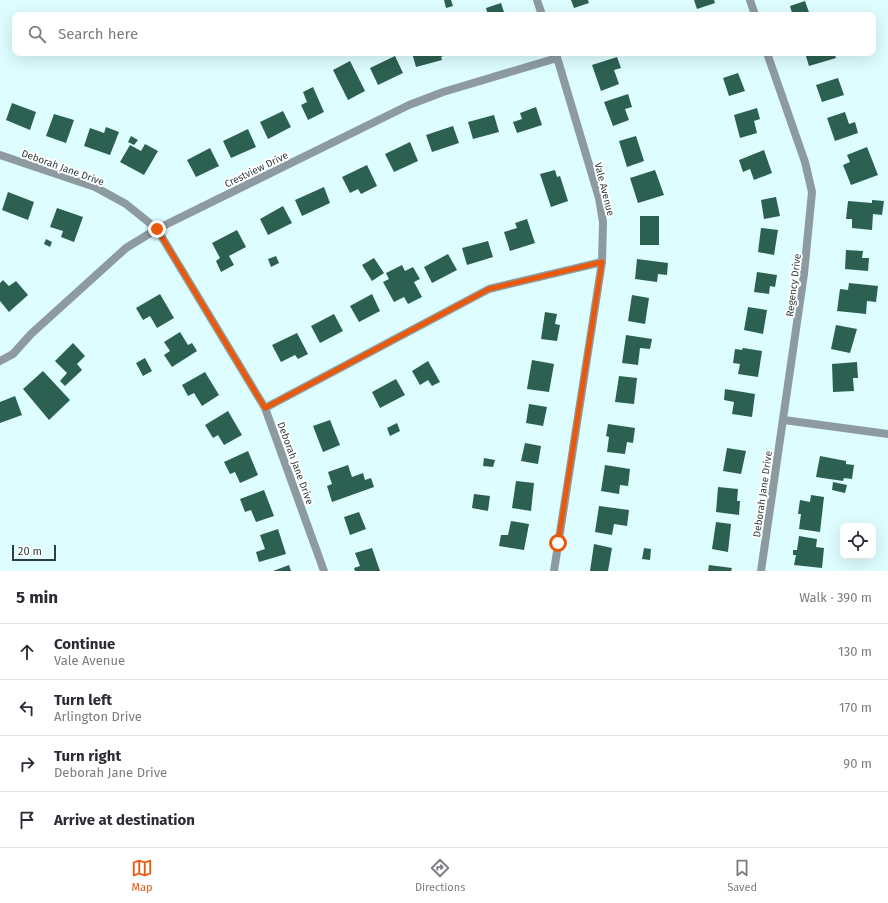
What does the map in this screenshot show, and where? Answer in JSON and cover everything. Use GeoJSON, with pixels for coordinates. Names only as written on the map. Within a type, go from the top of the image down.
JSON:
{"type":"FeatureCollection","features":[{"type":"Feature","properties":{"kind":"street"},"geometry":{"type":"LineString","coordinates":[[537,0],[541,12]]}},
{"type":"Feature","properties":{"kind":"street"},"geometry":{"type":"LineString","coordinates":[[750,0],[754,12]]}},
{"type":"Feature","properties":{"kind":"street","name":"Crestview Drive"},"geometry":{"type":"LineString","coordinates":[[0,361],[13,354],[31,334],[126,248],[157,229],[409,105],[443,92],[556,56]]}},
{"type":"Feature","properties":{"kind":"street","name":"Vale Avenue"},"geometry":{"type":"LineString","coordinates":[[554,571],[602,262],[603,222],[599,198],[556,56]]}},
{"type":"Feature","properties":{"kind":"street","name":"Regency Drive"},"geometry":{"type":"LineString","coordinates":[[768,56],[805,162],[812,192],[804,274],[784,420]]}},
{"type":"Feature","properties":{"kind":"street","name":"Deborah Jane Drive"},"geometry":{"type":"LineString","coordinates":[[0,155],[96,187],[126,204],[157,229],[265,408],[324,571]]}},
{"type":"Feature","properties":{"kind":"street"},"geometry":{"type":"LineString","coordinates":[[265,408],[489,289],[602,262]]}},
{"type":"Feature","properties":{"kind":"street"},"geometry":{"type":"LineString","coordinates":[[784,420],[888,434]]}},
{"type":"Feature","properties":{"kind":"street","name":"Deborah Jane Drive"},"geometry":{"type":"LineString","coordinates":[[761,571],[784,420]]}},
{"type":"Feature","properties":{"kind":"building"},"geometry":{"type":"Polygon","coordinates":[[[444,0],[451,0],[453,6],[446,8],[444,0]]]}},
{"type":"Feature","properties":{"kind":"building"},"geometry":{"type":"Polygon","coordinates":[[[571,0],[588,0],[589,3],[574,8],[571,0]]]}},
{"type":"Feature","properties":{"kind":"building"},"geometry":{"type":"Polygon","coordinates":[[[694,0],[714,0],[715,3],[697,9],[694,0]]]}},
{"type":"Feature","properties":{"kind":"building"},"geometry":{"type":"Polygon","coordinates":[[[805,1],[809,12],[792,12],[790,6],[805,1]]]}},
{"type":"Feature","properties":{"kind":"building"},"geometry":{"type":"Polygon","coordinates":[[[501,3],[504,12],[487,12],[486,8],[501,3]]]}},
{"type":"Feature","properties":{"kind":"building"},"geometry":{"type":"Polygon","coordinates":[[[395,56],[403,73],[378,85],[370,68],[395,56]]]}},
{"type":"Feature","properties":{"kind":"building"},"geometry":{"type":"Polygon","coordinates":[[[413,56],[444,56],[441,57],[442,60],[416,67],[413,56]]]}},
{"type":"Feature","properties":{"kind":"building"},"geometry":{"type":"Polygon","coordinates":[[[806,56],[835,56],[836,58],[809,66],[806,56]]]}},
{"type":"Feature","properties":{"kind":"building"},"geometry":{"type":"Polygon","coordinates":[[[617,57],[621,68],[614,70],[619,84],[601,91],[592,65],[617,57]]]}},
{"type":"Feature","properties":{"kind":"building"},"geometry":{"type":"Polygon","coordinates":[[[350,61],[365,91],[348,100],[333,70],[350,61]]]}},
{"type":"Feature","properties":{"kind":"building"},"geometry":{"type":"Polygon","coordinates":[[[738,73],[745,91],[729,96],[723,78],[738,73]]]}},
{"type":"Feature","properties":{"kind":"building"},"geometry":{"type":"Polygon","coordinates":[[[838,78],[844,95],[822,102],[816,85],[838,78]]]}},
{"type":"Feature","properties":{"kind":"building"},"geometry":{"type":"Polygon","coordinates":[[[313,87],[324,112],[308,120],[301,105],[307,102],[303,92],[313,87]]]}},
{"type":"Feature","properties":{"kind":"building"},"geometry":{"type":"Polygon","coordinates":[[[628,94],[632,107],[625,109],[629,120],[613,126],[604,102],[628,94]]]}},
{"type":"Feature","properties":{"kind":"building"},"geometry":{"type":"Polygon","coordinates":[[[12,103],[36,112],[30,130],[6,120],[12,103]]]}},
{"type":"Feature","properties":{"kind":"building"},"geometry":{"type":"Polygon","coordinates":[[[536,107],[542,125],[517,133],[513,122],[522,119],[520,113],[536,107]]]}},
{"type":"Feature","properties":{"kind":"building"},"geometry":{"type":"Polygon","coordinates":[[[757,108],[760,119],[754,121],[757,133],[740,138],[734,115],[757,108]]]}},
{"type":"Feature","properties":{"kind":"building"},"geometry":{"type":"Polygon","coordinates":[[[283,111],[291,127],[268,139],[260,122],[283,111]]]}},
{"type":"Feature","properties":{"kind":"building"},"geometry":{"type":"Polygon","coordinates":[[[845,112],[849,124],[855,122],[858,133],[835,141],[827,118],[845,112]]]}},
{"type":"Feature","properties":{"kind":"building"},"geometry":{"type":"Polygon","coordinates":[[[54,114],[74,120],[66,143],[46,136],[54,114]]]}},
{"type":"Feature","properties":{"kind":"building"},"geometry":{"type":"Polygon","coordinates":[[[494,115],[499,132],[473,139],[468,122],[494,115]]]}},
{"type":"Feature","properties":{"kind":"building"},"geometry":{"type":"Polygon","coordinates":[[[453,126],[459,143],[432,152],[426,135],[453,126]]]}},
{"type":"Feature","properties":{"kind":"building"},"geometry":{"type":"Polygon","coordinates":[[[106,127],[119,132],[110,155],[84,146],[90,128],[104,133],[106,127]]]}},
{"type":"Feature","properties":{"kind":"building"},"geometry":{"type":"Polygon","coordinates":[[[248,129],[256,147],[231,158],[223,141],[248,129]]]}},
{"type":"Feature","properties":{"kind":"building"},"geometry":{"type":"Polygon","coordinates":[[[131,136],[138,140],[134,145],[128,142],[131,136]]]}},
{"type":"Feature","properties":{"kind":"building"},"geometry":{"type":"Polygon","coordinates":[[[636,136],[644,161],[627,167],[619,141],[636,136]]]}},
{"type":"Feature","properties":{"kind":"building"},"geometry":{"type":"Polygon","coordinates":[[[410,142],[418,161],[394,172],[385,154],[410,142]]]}},
{"type":"Feature","properties":{"kind":"building"},"geometry":{"type":"Polygon","coordinates":[[[145,144],[158,151],[144,175],[120,162],[130,145],[141,151],[145,144]]]}},
{"type":"Feature","properties":{"kind":"building"},"geometry":{"type":"Polygon","coordinates":[[[867,147],[878,175],[851,185],[843,165],[850,162],[847,155],[867,147]]]}},
{"type":"Feature","properties":{"kind":"building"},"geometry":{"type":"Polygon","coordinates":[[[210,148],[219,166],[196,177],[187,160],[210,148]]]}},
{"type":"Feature","properties":{"kind":"building"},"geometry":{"type":"Polygon","coordinates":[[[764,150],[772,173],[754,180],[750,169],[743,172],[739,160],[764,150]]]}},
{"type":"Feature","properties":{"kind":"building"},"geometry":{"type":"Polygon","coordinates":[[[367,165],[377,186],[361,194],[358,189],[350,193],[342,177],[367,165]]]}},
{"type":"Feature","properties":{"kind":"building"},"geometry":{"type":"Polygon","coordinates":[[[555,170],[557,177],[560,176],[568,201],[551,207],[540,174],[555,170]]]}},
{"type":"Feature","properties":{"kind":"building"},"geometry":{"type":"Polygon","coordinates":[[[655,170],[664,195],[638,203],[630,178],[655,170]]]}},
{"type":"Feature","properties":{"kind":"building"},"geometry":{"type":"Polygon","coordinates":[[[324,187],[330,203],[302,216],[295,200],[324,187]]]}},
{"type":"Feature","properties":{"kind":"building"},"geometry":{"type":"Polygon","coordinates":[[[8,192],[34,202],[28,220],[2,210],[8,192]]]}},
{"type":"Feature","properties":{"kind":"building"},"geometry":{"type":"Polygon","coordinates":[[[776,197],[780,216],[764,219],[761,200],[776,197]]]}},
{"type":"Feature","properties":{"kind":"building"},"geometry":{"type":"Polygon","coordinates":[[[872,200],[884,201],[882,215],[873,214],[872,230],[852,228],[852,219],[846,219],[848,201],[872,203],[872,200]]]}},
{"type":"Feature","properties":{"kind":"building"},"geometry":{"type":"Polygon","coordinates":[[[283,206],[292,223],[268,235],[260,219],[283,206]]]}},
{"type":"Feature","properties":{"kind":"building"},"geometry":{"type":"Polygon","coordinates":[[[57,208],[83,217],[74,242],[61,237],[63,231],[50,227],[57,208]]]}},
{"type":"Feature","properties":{"kind":"building"},"geometry":{"type":"Polygon","coordinates":[[[640,216],[659,216],[659,245],[640,245],[640,216]]]}},
{"type":"Feature","properties":{"kind":"building"},"geometry":{"type":"Polygon","coordinates":[[[527,219],[535,243],[510,251],[504,232],[517,228],[515,223],[527,219]]]}},
{"type":"Feature","properties":{"kind":"building"},"geometry":{"type":"Polygon","coordinates":[[[761,228],[778,230],[774,255],[758,252],[761,228]]]}},
{"type":"Feature","properties":{"kind":"building"},"geometry":{"type":"Polygon","coordinates":[[[237,230],[246,247],[229,256],[234,265],[221,272],[216,261],[220,258],[212,243],[237,230]]]}},
{"type":"Feature","properties":{"kind":"building"},"geometry":{"type":"Polygon","coordinates":[[[46,239],[52,242],[50,247],[44,244],[46,239]]]}},
{"type":"Feature","properties":{"kind":"building"},"geometry":{"type":"Polygon","coordinates":[[[488,241],[493,257],[467,265],[462,248],[488,241]]]}},
{"type":"Feature","properties":{"kind":"building"},"geometry":{"type":"Polygon","coordinates":[[[846,250],[863,251],[862,258],[869,258],[868,271],[845,269],[846,250]]]}},
{"type":"Feature","properties":{"kind":"building"},"geometry":{"type":"Polygon","coordinates":[[[448,254],[457,270],[432,283],[424,267],[448,254]]]}},
{"type":"Feature","properties":{"kind":"building"},"geometry":{"type":"Polygon","coordinates":[[[276,256],[279,263],[271,267],[268,259],[276,256]]]}},
{"type":"Feature","properties":{"kind":"building"},"geometry":{"type":"Polygon","coordinates":[[[374,258],[384,273],[372,281],[362,265],[374,258]]]}},
{"type":"Feature","properties":{"kind":"building"},"geometry":{"type":"Polygon","coordinates":[[[637,259],[668,263],[667,275],[658,274],[657,282],[635,279],[637,259]]]}},
{"type":"Feature","properties":{"kind":"building"},"geometry":{"type":"Polygon","coordinates":[[[402,265],[405,271],[413,267],[420,279],[414,282],[422,297],[408,304],[404,297],[394,302],[383,282],[389,279],[386,273],[402,265]]]}},
{"type":"Feature","properties":{"kind":"building"},"geometry":{"type":"Polygon","coordinates":[[[757,272],[777,275],[775,287],[770,286],[769,294],[754,292],[757,272]]]}},
{"type":"Feature","properties":{"kind":"building"},"geometry":{"type":"Polygon","coordinates":[[[3,280],[9,286],[16,281],[28,295],[9,312],[0,301],[0,283],[3,280]]]}},
{"type":"Feature","properties":{"kind":"building"},"geometry":{"type":"Polygon","coordinates":[[[849,283],[878,286],[876,302],[867,301],[866,314],[837,311],[840,289],[848,290],[849,283]]]}},
{"type":"Feature","properties":{"kind":"building"},"geometry":{"type":"Polygon","coordinates":[[[160,294],[174,318],[157,328],[150,316],[143,320],[136,308],[160,294]]]}},
{"type":"Feature","properties":{"kind":"building"},"geometry":{"type":"Polygon","coordinates":[[[372,294],[380,311],[359,322],[350,306],[372,294]]]}},
{"type":"Feature","properties":{"kind":"building"},"geometry":{"type":"Polygon","coordinates":[[[632,295],[649,298],[645,324],[628,321],[632,295]]]}},
{"type":"Feature","properties":{"kind":"building"},"geometry":{"type":"Polygon","coordinates":[[[748,307],[767,310],[763,334],[744,330],[748,307]]]}},
{"type":"Feature","properties":{"kind":"building"},"geometry":{"type":"Polygon","coordinates":[[[545,312],[557,314],[555,324],[560,325],[557,341],[541,339],[545,312]]]}},
{"type":"Feature","properties":{"kind":"building"},"geometry":{"type":"Polygon","coordinates":[[[334,314],[343,331],[320,343],[311,326],[334,314]]]}},
{"type":"Feature","properties":{"kind":"building"},"geometry":{"type":"Polygon","coordinates":[[[836,325],[857,329],[850,353],[831,349],[836,325]]]}},
{"type":"Feature","properties":{"kind":"building"},"geometry":{"type":"Polygon","coordinates":[[[180,332],[188,345],[192,343],[197,351],[172,367],[164,355],[170,351],[164,342],[180,332]]]}},
{"type":"Feature","properties":{"kind":"building"},"geometry":{"type":"Polygon","coordinates":[[[297,333],[308,354],[298,359],[295,355],[281,362],[272,345],[297,333]]]}},
{"type":"Feature","properties":{"kind":"building"},"geometry":{"type":"Polygon","coordinates":[[[626,335],[652,339],[650,349],[640,348],[638,365],[622,363],[626,335]]]}},
{"type":"Feature","properties":{"kind":"building"},"geometry":{"type":"Polygon","coordinates":[[[73,343],[85,356],[77,364],[82,370],[65,386],[60,381],[67,373],[55,361],[73,343]]]}},
{"type":"Feature","properties":{"kind":"building"},"geometry":{"type":"Polygon","coordinates":[[[743,348],[762,351],[758,377],[738,374],[740,364],[733,363],[735,349],[742,350],[743,348]]]}},
{"type":"Feature","properties":{"kind":"building"},"geometry":{"type":"Polygon","coordinates":[[[145,358],[152,371],[143,376],[136,363],[145,358]]]}},
{"type":"Feature","properties":{"kind":"building"},"geometry":{"type":"Polygon","coordinates":[[[532,360],[554,364],[549,392],[527,389],[532,360]]]}},
{"type":"Feature","properties":{"kind":"building"},"geometry":{"type":"Polygon","coordinates":[[[428,361],[440,382],[432,386],[428,380],[420,385],[412,371],[428,361]]]}},
{"type":"Feature","properties":{"kind":"building"},"geometry":{"type":"Polygon","coordinates":[[[857,362],[858,378],[853,378],[854,391],[833,392],[832,364],[857,362]]]}},
{"type":"Feature","properties":{"kind":"building"},"geometry":{"type":"Polygon","coordinates":[[[43,371],[70,400],[49,420],[23,389],[43,371]]]}},
{"type":"Feature","properties":{"kind":"building"},"geometry":{"type":"Polygon","coordinates":[[[205,372],[219,395],[202,406],[194,393],[188,396],[182,385],[205,372]]]}},
{"type":"Feature","properties":{"kind":"building"},"geometry":{"type":"Polygon","coordinates":[[[619,376],[637,378],[634,404],[615,402],[619,376]]]}},
{"type":"Feature","properties":{"kind":"building"},"geometry":{"type":"Polygon","coordinates":[[[396,379],[405,395],[380,408],[372,392],[396,379]]]}},
{"type":"Feature","properties":{"kind":"building"},"geometry":{"type":"Polygon","coordinates":[[[725,389],[755,394],[752,417],[732,414],[734,402],[724,400],[725,389]]]}},
{"type":"Feature","properties":{"kind":"building"},"geometry":{"type":"Polygon","coordinates":[[[15,396],[22,415],[0,423],[0,402],[15,396]]]}},
{"type":"Feature","properties":{"kind":"building"},"geometry":{"type":"Polygon","coordinates":[[[529,404],[547,407],[543,426],[526,423],[529,404]]]}},
{"type":"Feature","properties":{"kind":"building"},"geometry":{"type":"Polygon","coordinates":[[[228,411],[242,435],[224,445],[218,435],[213,438],[205,425],[228,411]]]}},
{"type":"Feature","properties":{"kind":"building"},"geometry":{"type":"Polygon","coordinates":[[[330,420],[340,445],[323,452],[313,426],[330,420]]]}},
{"type":"Feature","properties":{"kind":"building"},"geometry":{"type":"Polygon","coordinates":[[[397,423],[400,431],[390,436],[387,428],[397,423]]]}},
{"type":"Feature","properties":{"kind":"building"},"geometry":{"type":"Polygon","coordinates":[[[608,424],[635,428],[633,443],[627,442],[625,454],[607,452],[609,437],[606,436],[608,424]]]}},
{"type":"Feature","properties":{"kind":"building"},"geometry":{"type":"Polygon","coordinates":[[[525,443],[541,446],[538,464],[521,461],[525,443]]]}},
{"type":"Feature","properties":{"kind":"building"},"geometry":{"type":"Polygon","coordinates":[[[727,448],[746,451],[741,474],[723,471],[727,448]]]}},
{"type":"Feature","properties":{"kind":"building"},"geometry":{"type":"Polygon","coordinates":[[[248,451],[258,475],[240,483],[235,472],[230,474],[224,462],[248,451]]]}},
{"type":"Feature","properties":{"kind":"building"},"geometry":{"type":"Polygon","coordinates":[[[820,456],[846,461],[846,464],[854,465],[852,479],[844,478],[843,481],[816,477],[820,456]]]}},
{"type":"Feature","properties":{"kind":"building"},"geometry":{"type":"Polygon","coordinates":[[[484,458],[495,460],[493,467],[483,466],[484,458]]]}},
{"type":"Feature","properties":{"kind":"building"},"geometry":{"type":"Polygon","coordinates":[[[348,465],[352,477],[363,473],[365,480],[371,478],[374,487],[332,502],[327,486],[332,484],[328,472],[348,465]]]}},
{"type":"Feature","properties":{"kind":"building"},"geometry":{"type":"Polygon","coordinates":[[[605,465],[630,469],[628,486],[620,485],[619,494],[601,491],[605,465]]]}},
{"type":"Feature","properties":{"kind":"building"},"geometry":{"type":"Polygon","coordinates":[[[516,481],[534,483],[531,511],[512,508],[516,481]]]}},
{"type":"Feature","properties":{"kind":"building"},"geometry":{"type":"Polygon","coordinates":[[[833,482],[847,485],[845,493],[832,490],[833,482]]]}},
{"type":"Feature","properties":{"kind":"building"},"geometry":{"type":"Polygon","coordinates":[[[718,487],[738,489],[737,501],[740,501],[739,515],[716,512],[718,487]]]}},
{"type":"Feature","properties":{"kind":"building"},"geometry":{"type":"Polygon","coordinates":[[[264,490],[274,516],[256,522],[251,510],[245,512],[240,499],[264,490]]]}},
{"type":"Feature","properties":{"kind":"building"},"geometry":{"type":"Polygon","coordinates":[[[474,494],[490,496],[488,511],[472,508],[474,494]]]}},
{"type":"Feature","properties":{"kind":"building"},"geometry":{"type":"Polygon","coordinates":[[[811,495],[824,497],[820,532],[799,529],[801,514],[798,514],[800,500],[810,502],[811,495]]]}},
{"type":"Feature","properties":{"kind":"building"},"geometry":{"type":"Polygon","coordinates":[[[599,506],[629,510],[627,526],[614,524],[612,535],[595,532],[599,506]]]}},
{"type":"Feature","properties":{"kind":"building"},"geometry":{"type":"Polygon","coordinates":[[[359,512],[366,529],[350,535],[344,517],[359,512]]]}},
{"type":"Feature","properties":{"kind":"building"},"geometry":{"type":"Polygon","coordinates":[[[511,521],[529,524],[524,550],[499,546],[501,535],[508,535],[511,521]]]}},
{"type":"Feature","properties":{"kind":"building"},"geometry":{"type":"Polygon","coordinates":[[[716,522],[731,524],[728,552],[712,549],[716,522]]]}},
{"type":"Feature","properties":{"kind":"building"},"geometry":{"type":"Polygon","coordinates":[[[278,529],[286,554],[259,562],[256,552],[265,549],[260,535],[278,529]]]}},
{"type":"Feature","properties":{"kind":"building"},"geometry":{"type":"Polygon","coordinates":[[[799,536],[817,539],[816,547],[824,548],[822,568],[794,565],[796,555],[793,555],[793,550],[797,550],[799,536]]]}},
{"type":"Feature","properties":{"kind":"building"},"geometry":{"type":"Polygon","coordinates":[[[594,544],[612,548],[608,571],[590,571],[594,544]]]}},
{"type":"Feature","properties":{"kind":"building"},"geometry":{"type":"Polygon","coordinates":[[[372,548],[380,571],[355,571],[354,568],[360,566],[355,553],[372,548]]]}},
{"type":"Feature","properties":{"kind":"building"},"geometry":{"type":"Polygon","coordinates":[[[644,548],[651,549],[650,560],[642,559],[644,548]]]}},
{"type":"Feature","properties":{"kind":"building"},"geometry":{"type":"Polygon","coordinates":[[[289,565],[291,571],[273,571],[289,565]]]}},
{"type":"Feature","properties":{"kind":"building"},"geometry":{"type":"Polygon","coordinates":[[[709,565],[732,568],[731,571],[708,571],[709,565]]]}},
{"type":"Feature","properties":{"kind":"route"},"geometry":{"type":"LineString","coordinates":[[157,229],[220,330],[265,408],[489,289],[602,262],[558,543]]}}]}
